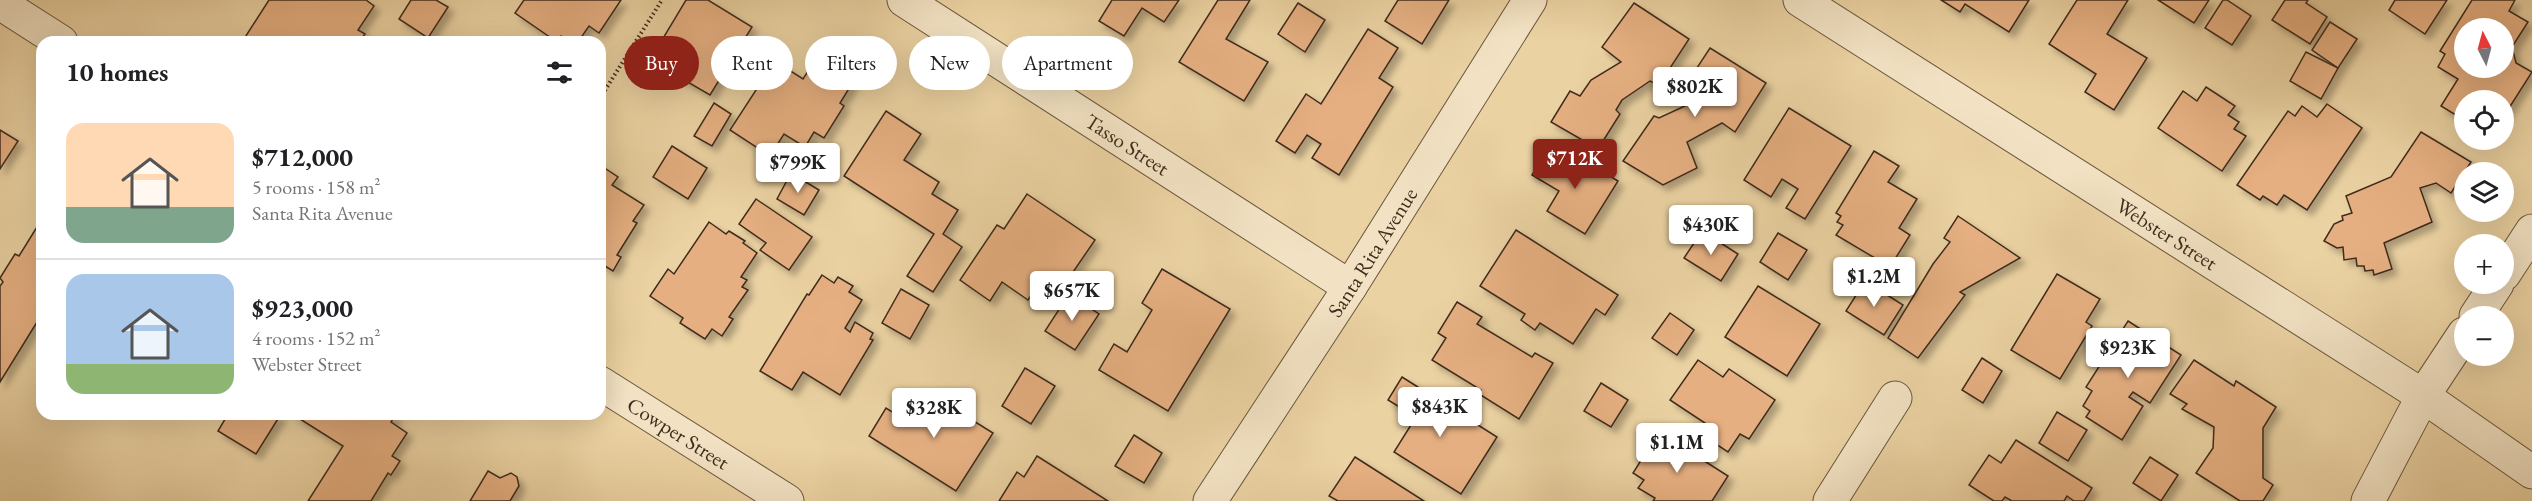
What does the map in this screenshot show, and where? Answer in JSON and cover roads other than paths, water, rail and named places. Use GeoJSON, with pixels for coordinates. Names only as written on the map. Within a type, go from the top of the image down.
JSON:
{"type":"FeatureCollection","features":[{"type":"Feature","properties":{"kind":"street","name":"Tasso Street"},"geometry":{"type":"LineString","coordinates":[[904,0],[1350,287]]}},
{"type":"Feature","properties":{"kind":"street","name":"Santa Rita Avenue"},"geometry":{"type":"LineString","coordinates":[[1210,501],[1350,287],[1530,0]]}},
{"type":"Feature","properties":{"kind":"street","name":"Webster Street"},"geometry":{"type":"LineString","coordinates":[[1800,0],[2423,396],[2532,472]]}},
{"type":"Feature","properties":{"kind":"street"},"geometry":{"type":"LineString","coordinates":[[0,3],[52,36]]}},
{"type":"Feature","properties":{"kind":"street"},"geometry":{"type":"LineString","coordinates":[[2514,259],[2532,231]]}},
{"type":"Feature","properties":{"kind":"street"},"geometry":{"type":"LineString","coordinates":[[2368,501],[2423,396],[2454,349]]}},
{"type":"Feature","properties":{"kind":"street","name":"Cowper Street"},"geometry":{"type":"LineString","coordinates":[[606,386],[787,501]]}},
{"type":"Feature","properties":{"kind":"street"},"geometry":{"type":"LineString","coordinates":[[1830,501],[1895,398]]}}]}
